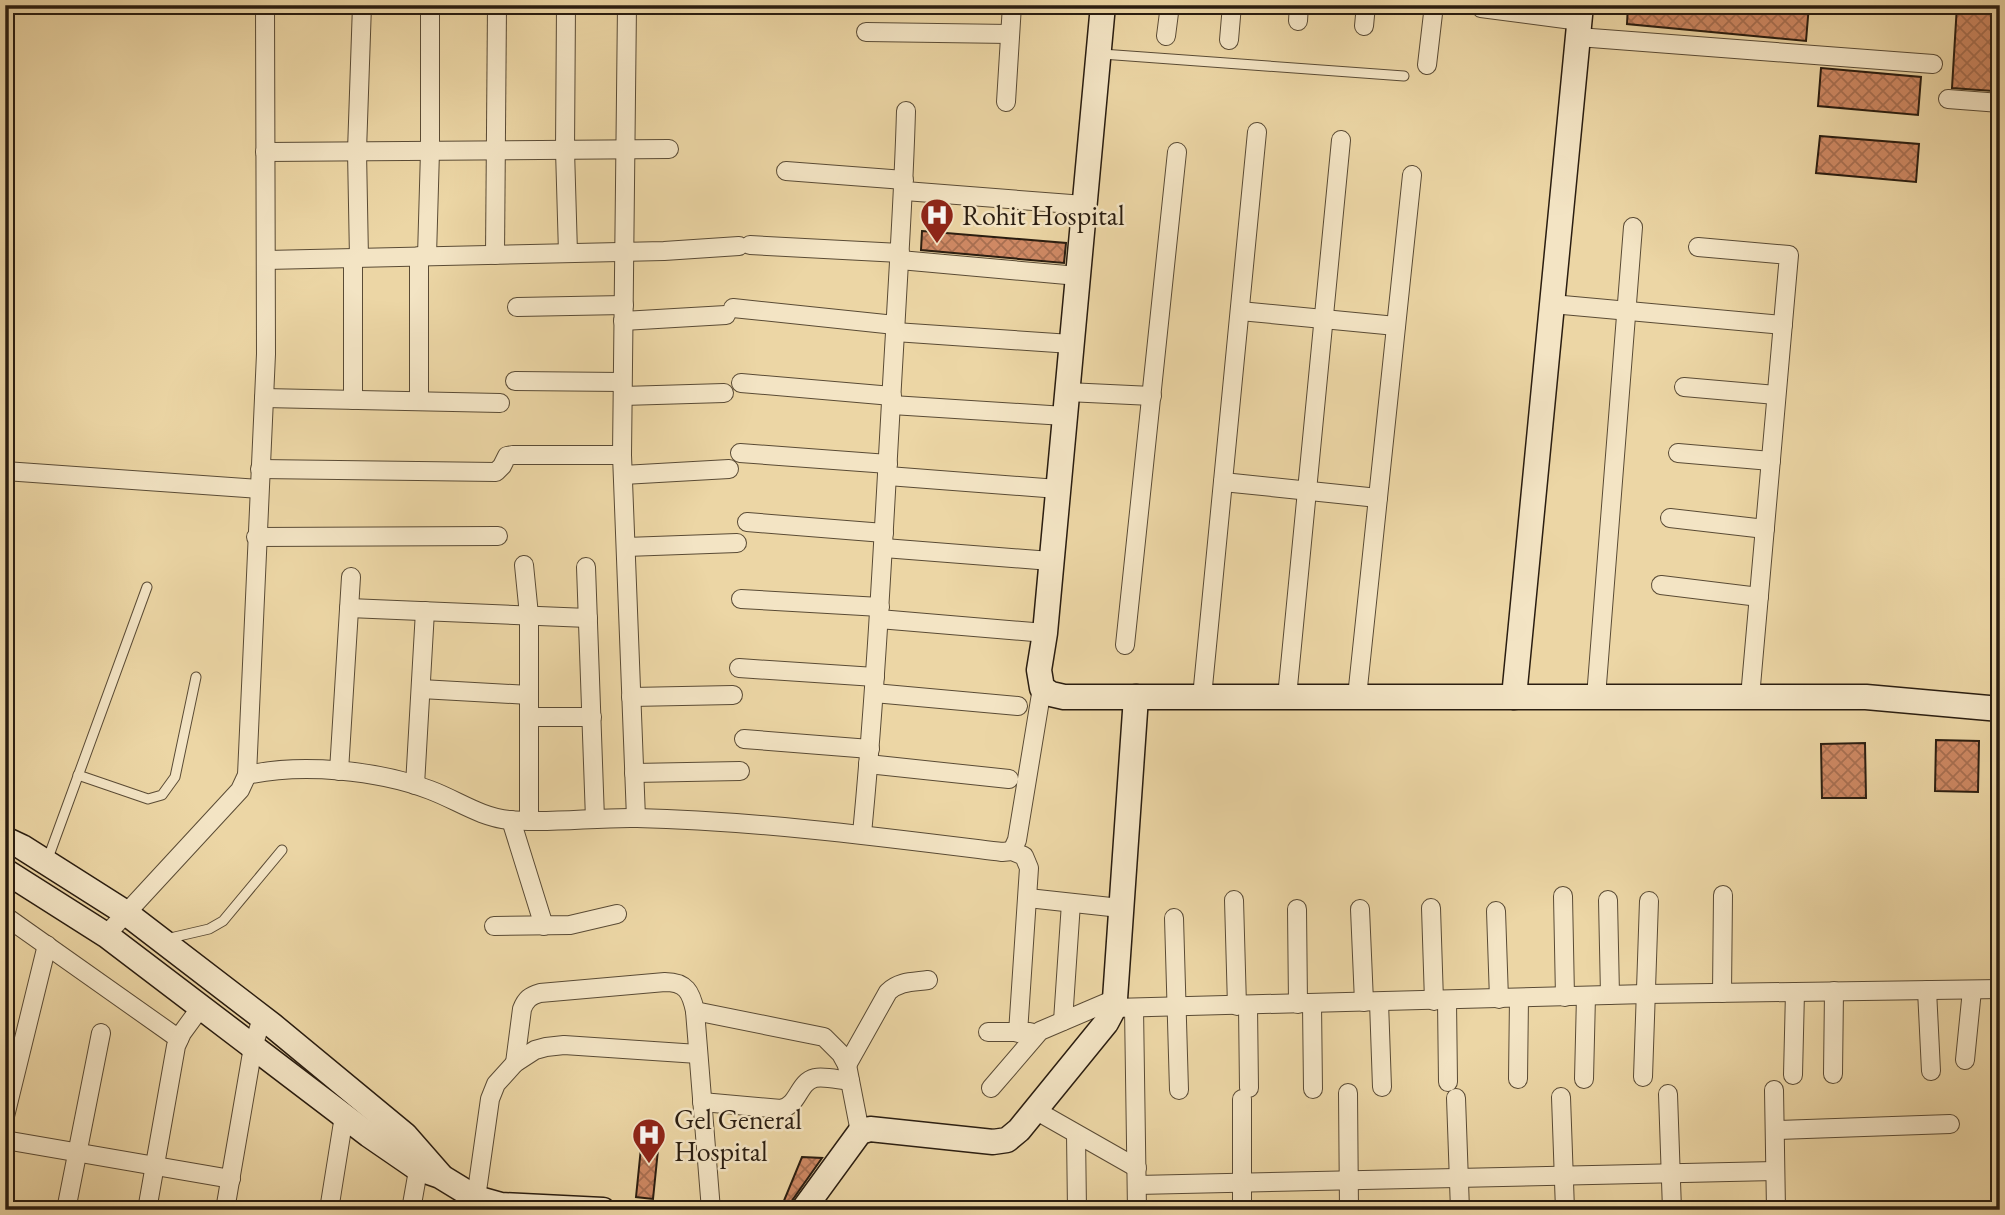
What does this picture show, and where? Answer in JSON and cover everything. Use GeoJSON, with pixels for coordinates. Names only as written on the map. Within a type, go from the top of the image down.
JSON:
{"type":"FeatureCollection","features":[{"type":"Feature","properties":{"kind":"street"},"geometry":{"type":"LineString","coordinates":[[106,935],[240,790],[247,775],[266,354],[265,5]]}},
{"type":"Feature","properties":{"kind":"street"},"geometry":{"type":"LineString","coordinates":[[353,400],[362,5]]}},
{"type":"Feature","properties":{"kind":"street"},"geometry":{"type":"LineString","coordinates":[[419,401],[423,256],[430,150],[429,5]]}},
{"type":"Feature","properties":{"kind":"street"},"geometry":{"type":"LineString","coordinates":[[495,255],[497,5]]}},
{"type":"Feature","properties":{"kind":"street"},"geometry":{"type":"LineString","coordinates":[[566,5],[565,150],[568,253]]}},
{"type":"Feature","properties":{"kind":"street"},"geometry":{"type":"LineString","coordinates":[[627,5],[622,455],[636,818]]}},
{"type":"Feature","properties":{"kind":"street"},"geometry":{"type":"LineString","coordinates":[[1006,102],[1012,5]]}},
{"type":"Feature","properties":{"kind":"street"},"geometry":{"type":"LineString","coordinates":[[1012,850],[1017,840],[1042,688],[1040,670],[1103,5]]}},
{"type":"Feature","properties":{"kind":"street"},"geometry":{"type":"LineString","coordinates":[[1166,36],[1170,5]]}},
{"type":"Feature","properties":{"kind":"street"},"geometry":{"type":"LineString","coordinates":[[1229,40],[1232,5]]}},
{"type":"Feature","properties":{"kind":"street"},"geometry":{"type":"LineString","coordinates":[[1364,26],[1366,5]]}},
{"type":"Feature","properties":{"kind":"street"},"geometry":{"type":"LineString","coordinates":[[1427,65],[1434,5]]}},
{"type":"Feature","properties":{"kind":"street"},"geometry":{"type":"LineString","coordinates":[[1481,8],[1933,64]]}},
{"type":"Feature","properties":{"kind":"street"},"geometry":{"type":"LineString","coordinates":[[1514,697],[1580,21]]}},
{"type":"Feature","properties":{"kind":"street"},"geometry":{"type":"LineString","coordinates":[[866,32],[1010,34]]}},
{"type":"Feature","properties":{"kind":"street"},"geometry":{"type":"LineString","coordinates":[[1948,99],[2000,102]]}},
{"type":"Feature","properties":{"kind":"street"},"geometry":{"type":"LineString","coordinates":[[862,834],[884,540],[905,185],[906,111]]}},
{"type":"Feature","properties":{"kind":"street"},"geometry":{"type":"LineString","coordinates":[[1202,697],[1257,132]]}},
{"type":"Feature","properties":{"kind":"street"},"geometry":{"type":"LineString","coordinates":[[1287,697],[1341,140]]}},
{"type":"Feature","properties":{"kind":"street"},"geometry":{"type":"LineString","coordinates":[[265,152],[670,149]]}},
{"type":"Feature","properties":{"kind":"street"},"geometry":{"type":"LineString","coordinates":[[1125,645],[1177,152]]}},
{"type":"Feature","properties":{"kind":"street"},"geometry":{"type":"LineString","coordinates":[[786,171],[1084,205]]}},
{"type":"Feature","properties":{"kind":"street"},"geometry":{"type":"LineString","coordinates":[[1357,697],[1412,175]]}},
{"type":"Feature","properties":{"kind":"street"},"geometry":{"type":"LineString","coordinates":[[1596,697],[1633,227]]}},
{"type":"Feature","properties":{"kind":"street"},"geometry":{"type":"LineString","coordinates":[[266,260],[625,252],[745,246],[900,257],[1078,276]]}},
{"type":"Feature","properties":{"kind":"street"},"geometry":{"type":"LineString","coordinates":[[1698,247],[1789,255],[1750,697]]}},
{"type":"Feature","properties":{"kind":"street"},"geometry":{"type":"LineString","coordinates":[[1552,304],[1783,325]]}},
{"type":"Feature","properties":{"kind":"street"},"geometry":{"type":"LineString","coordinates":[[516,307],[624,313],[730,312],[1072,344]]}},
{"type":"Feature","properties":{"kind":"street"},"geometry":{"type":"LineString","coordinates":[[1240,311],[1396,326]]}},
{"type":"Feature","properties":{"kind":"street"},"geometry":{"type":"LineString","coordinates":[[515,382],[724,393]]}},
{"type":"Feature","properties":{"kind":"street"},"geometry":{"type":"LineString","coordinates":[[741,383],[892,401],[1066,404],[1152,396]]}},
{"type":"Feature","properties":{"kind":"street"},"geometry":{"type":"LineString","coordinates":[[1684,387],[1776,395]]}},
{"type":"Feature","properties":{"kind":"street"},"geometry":{"type":"LineString","coordinates":[[264,398],[500,402]]}},
{"type":"Feature","properties":{"kind":"street"},"geometry":{"type":"LineString","coordinates":[[740,453],[1058,489]]}},
{"type":"Feature","properties":{"kind":"street"},"geometry":{"type":"LineString","coordinates":[[1678,453],[1771,461]]}},
{"type":"Feature","properties":{"kind":"street"},"geometry":{"type":"LineString","coordinates":[[260,469],[496,472],[507,456],[513,455],[622,455]]}},
{"type":"Feature","properties":{"kind":"street"},"geometry":{"type":"LineString","coordinates":[[623,475],[729,469]]}},
{"type":"Feature","properties":{"kind":"street"},"geometry":{"type":"LineString","coordinates":[[5,471],[259,489]]}},
{"type":"Feature","properties":{"kind":"street"},"geometry":{"type":"LineString","coordinates":[[1223,482],[1378,498]]}},
{"type":"Feature","properties":{"kind":"street"},"geometry":{"type":"LineString","coordinates":[[1670,518],[1765,529]]}},
{"type":"Feature","properties":{"kind":"street"},"geometry":{"type":"LineString","coordinates":[[747,522],[1051,561]]}},
{"type":"Feature","properties":{"kind":"street"},"geometry":{"type":"LineString","coordinates":[[256,537],[498,536]]}},
{"type":"Feature","properties":{"kind":"street"},"geometry":{"type":"LineString","coordinates":[[626,547],[737,543]]}},
{"type":"Feature","properties":{"kind":"street"},"geometry":{"type":"LineString","coordinates":[[524,565],[529,615],[529,717],[520,820],[544,926]]}},
{"type":"Feature","properties":{"kind":"street"},"geometry":{"type":"LineString","coordinates":[[586,567],[596,819]]}},
{"type":"Feature","properties":{"kind":"street"},"geometry":{"type":"LineString","coordinates":[[339,771],[351,577]]}},
{"type":"Feature","properties":{"kind":"street"},"geometry":{"type":"LineString","coordinates":[[1661,585],[1759,597]]}},
{"type":"Feature","properties":{"kind":"street"},"geometry":{"type":"LineString","coordinates":[[741,599],[1045,634]]}},
{"type":"Feature","properties":{"kind":"street"},"geometry":{"type":"LineString","coordinates":[[349,608],[588,618]]}},
{"type":"Feature","properties":{"kind":"street"},"geometry":{"type":"LineString","coordinates":[[415,785],[425,611]]}},
{"type":"Feature","properties":{"kind":"street"},"geometry":{"type":"LineString","coordinates":[[739,668],[1018,706]]}},
{"type":"Feature","properties":{"kind":"street"},"geometry":{"type":"LineString","coordinates":[[1042,688],[1051,694],[1064,697],[1866,698],[2000,709]]}},
{"type":"Feature","properties":{"kind":"street"},"geometry":{"type":"LineString","coordinates":[[421,689],[529,695]]}},
{"type":"Feature","properties":{"kind":"street"},"geometry":{"type":"LineString","coordinates":[[631,697],[733,695]]}},
{"type":"Feature","properties":{"kind":"street"},"geometry":{"type":"LineString","coordinates":[[1136,697],[1120,908],[1121,1005],[1137,1177],[1137,1210]]}},
{"type":"Feature","properties":{"kind":"street"},"geometry":{"type":"LineString","coordinates":[[529,717],[592,717]]}},
{"type":"Feature","properties":{"kind":"street"},"geometry":{"type":"LineString","coordinates":[[744,739],[1009,779]]}},
{"type":"Feature","properties":{"kind":"street"},"geometry":{"type":"LineString","coordinates":[[247,775],[270,770],[339,771],[415,785],[475,812],[520,820],[636,818],[862,834],[1002,852],[1012,850],[1028,861],[1028,898],[1018,1033]]}},
{"type":"Feature","properties":{"kind":"street"},"geometry":{"type":"LineString","coordinates":[[634,773],[740,771]]}},
{"type":"Feature","properties":{"kind":"street"},"geometry":{"type":"LineString","coordinates":[[5,839],[126,913],[262,1018],[394,1126],[419,1160],[411,1210]]}},
{"type":"Feature","properties":{"kind":"street"},"geometry":{"type":"LineString","coordinates":[[5,871],[106,935],[344,1116],[419,1160],[476,1198],[501,1208],[603,1210]]}},
{"type":"Feature","properties":{"kind":"street"},"geometry":{"type":"LineString","coordinates":[[1722,993],[1723,895]]}},
{"type":"Feature","properties":{"kind":"street"},"geometry":{"type":"LineString","coordinates":[[1563,896],[1565,997]]}},
{"type":"Feature","properties":{"kind":"street"},"geometry":{"type":"LineString","coordinates":[[1028,898],[1120,908]]}},
{"type":"Feature","properties":{"kind":"street"},"geometry":{"type":"LineString","coordinates":[[1234,900],[1246,1094],[1242,1210]]}},
{"type":"Feature","properties":{"kind":"street"},"geometry":{"type":"LineString","coordinates":[[1608,900],[1610,995]]}},
{"type":"Feature","properties":{"kind":"street"},"geometry":{"type":"LineString","coordinates":[[1643,1077],[1649,901]]}},
{"type":"Feature","properties":{"kind":"street"},"geometry":{"type":"LineString","coordinates":[[1063,1021],[1071,902]]}},
{"type":"Feature","properties":{"kind":"street"},"geometry":{"type":"LineString","coordinates":[[1431,908],[1452,1090],[1460,1210]]}},
{"type":"Feature","properties":{"kind":"street"},"geometry":{"type":"LineString","coordinates":[[1297,909],[1312,1089]]}},
{"type":"Feature","properties":{"kind":"street"},"geometry":{"type":"LineString","coordinates":[[1360,909],[1382,1087]]}},
{"type":"Feature","properties":{"kind":"street"},"geometry":{"type":"LineString","coordinates":[[1496,911],[1499,999]]}},
{"type":"Feature","properties":{"kind":"street"},"geometry":{"type":"LineString","coordinates":[[494,926],[544,926],[585,922],[617,914]]}},
{"type":"Feature","properties":{"kind":"street"},"geometry":{"type":"LineString","coordinates":[[5,916],[179,1039]]}},
{"type":"Feature","properties":{"kind":"street"},"geometry":{"type":"LineString","coordinates":[[1174,918],[1179,1090]]}},
{"type":"Feature","properties":{"kind":"street"},"geometry":{"type":"LineString","coordinates":[[5,1116],[47,945]]}},
{"type":"Feature","properties":{"kind":"street"},"geometry":{"type":"LineString","coordinates":[[848,1073],[888,992],[900,983],[928,980]]}},
{"type":"Feature","properties":{"kind":"street"},"geometry":{"type":"LineString","coordinates":[[515,1063],[522,1009],[525,1001],[540,993],[673,982],[687,987],[695,1011],[710,1210]]}},
{"type":"Feature","properties":{"kind":"street"},"geometry":{"type":"LineString","coordinates":[[988,1032],[1040,1031],[1063,1021],[1121,1005],[1242,1006],[1646,994],[2000,989]]}},
{"type":"Feature","properties":{"kind":"street"},"geometry":{"type":"LineString","coordinates":[[1927,990],[1930,1072]]}},
{"type":"Feature","properties":{"kind":"street"},"geometry":{"type":"LineString","coordinates":[[1965,1060],[1972,990]]}},
{"type":"Feature","properties":{"kind":"street"},"geometry":{"type":"LineString","coordinates":[[1833,1074],[1834,991]]}},
{"type":"Feature","properties":{"kind":"street"},"geometry":{"type":"LineString","coordinates":[[1793,1075],[1795,992]]}},
{"type":"Feature","properties":{"kind":"street"},"geometry":{"type":"LineString","coordinates":[[1584,1079],[1586,996]]}},
{"type":"Feature","properties":{"kind":"street"},"geometry":{"type":"LineString","coordinates":[[1518,1079],[1519,998]]}},
{"type":"Feature","properties":{"kind":"street"},"geometry":{"type":"LineString","coordinates":[[803,1210],[860,1132],[870,1129],[993,1142],[1007,1140],[1121,1005]]}},
{"type":"Feature","properties":{"kind":"street"},"geometry":{"type":"LineString","coordinates":[[147,1210],[179,1039],[201,1007]]}},
{"type":"Feature","properties":{"kind":"street"},"geometry":{"type":"LineString","coordinates":[[695,1011],[824,1037],[841,1054],[848,1073],[860,1132]]}},
{"type":"Feature","properties":{"kind":"street"},"geometry":{"type":"LineString","coordinates":[[225,1210],[253,1047],[262,1018]]}},
{"type":"Feature","properties":{"kind":"street"},"geometry":{"type":"LineString","coordinates":[[991,1088],[1040,1031]]}},
{"type":"Feature","properties":{"kind":"street"},"geometry":{"type":"LineString","coordinates":[[66,1210],[101,1033]]}},
{"type":"Feature","properties":{"kind":"street"},"geometry":{"type":"LineString","coordinates":[[476,1198],[489,1099],[496,1084],[515,1063],[535,1050],[565,1045],[698,1054]]}},
{"type":"Feature","properties":{"kind":"street"},"geometry":{"type":"LineString","coordinates":[[702,1102],[781,1109],[791,1104],[811,1079],[848,1073]]}},
{"type":"Feature","properties":{"kind":"street"},"geometry":{"type":"LineString","coordinates":[[1774,1090],[1778,1207]]}},
{"type":"Feature","properties":{"kind":"street"},"geometry":{"type":"LineString","coordinates":[[1348,1093],[1349,1210]]}},
{"type":"Feature","properties":{"kind":"street"},"geometry":{"type":"LineString","coordinates":[[1668,1094],[1672,1210]]}},
{"type":"Feature","properties":{"kind":"street"},"geometry":{"type":"LineString","coordinates":[[1561,1097],[1565,1210]]}},
{"type":"Feature","properties":{"kind":"street"},"geometry":{"type":"LineString","coordinates":[[1035,1110],[1076,1134],[1137,1177],[1242,1183],[1776,1171]]}},
{"type":"Feature","properties":{"kind":"street"},"geometry":{"type":"LineString","coordinates":[[329,1210],[344,1116]]}},
{"type":"Feature","properties":{"kind":"street"},"geometry":{"type":"LineString","coordinates":[[1775,1130],[1950,1124]]}},
{"type":"Feature","properties":{"kind":"street"},"geometry":{"type":"LineString","coordinates":[[1076,1134],[1077,1210]]}},
{"type":"Feature","properties":{"kind":"street"},"geometry":{"type":"LineString","coordinates":[[5,1140],[231,1178]]}},
{"type":"Feature","properties":{"kind":"lane"},"geometry":{"type":"LineString","coordinates":[[1098,54],[1404,76]]}},
{"type":"Feature","properties":{"kind":"lane"},"geometry":{"type":"LineString","coordinates":[[46,863],[147,587]]}},
{"type":"Feature","properties":{"kind":"lane"},"geometry":{"type":"LineString","coordinates":[[78,775],[148,799],[162,795],[175,778],[196,677]]}},
{"type":"Feature","properties":{"kind":"lane"},"geometry":{"type":"LineString","coordinates":[[161,940],[209,929],[223,921],[282,850]]}},
{"type":"Feature","properties":{"kind":"building"},"geometry":{"type":"Polygon","coordinates":[[[1628,5],[1809,5],[1806,41],[1627,24],[1628,5]]]}},
{"type":"Feature","properties":{"kind":"building"},"geometry":{"type":"Polygon","coordinates":[[[1957,5],[1999,5],[1993,91],[1952,88],[1957,5]]]}},
{"type":"Feature","properties":{"kind":"building"},"geometry":{"type":"Polygon","coordinates":[[[1821,68],[1921,77],[1918,115],[1818,106],[1821,68]]]}},
{"type":"Feature","properties":{"kind":"building"},"geometry":{"type":"Polygon","coordinates":[[[1820,136],[1919,144],[1916,182],[1816,173],[1820,136]]]}},
{"type":"Feature","properties":{"kind":"building"},"geometry":{"type":"Polygon","coordinates":[[[922,231],[1066,243],[1064,263],[921,250],[922,231]]]}},
{"type":"Feature","properties":{"kind":"building"},"geometry":{"type":"Polygon","coordinates":[[[1936,740],[1979,741],[1978,792],[1935,791],[1936,740]]]}},
{"type":"Feature","properties":{"kind":"building"},"geometry":{"type":"Polygon","coordinates":[[[1865,743],[1866,798],[1822,798],[1821,744],[1865,743]]]}},
{"type":"Feature","properties":{"kind":"building"},"geometry":{"type":"Polygon","coordinates":[[[643,1128],[660,1130],[653,1199],[636,1197],[643,1128]]]}},
{"type":"Feature","properties":{"kind":"building"},"geometry":{"type":"Polygon","coordinates":[[[802,1157],[822,1158],[791,1202],[783,1203],[802,1157]]]}},
{"type":"Feature","properties":{"kind":"place","name":"Rohit Hospital"},"geometry":{"type":"Point","coordinates":[937,245]}},
{"type":"Feature","properties":{"kind":"place","name":"Gel General Hospital"},"geometry":{"type":"Point","coordinates":[649,1165]}}]}
